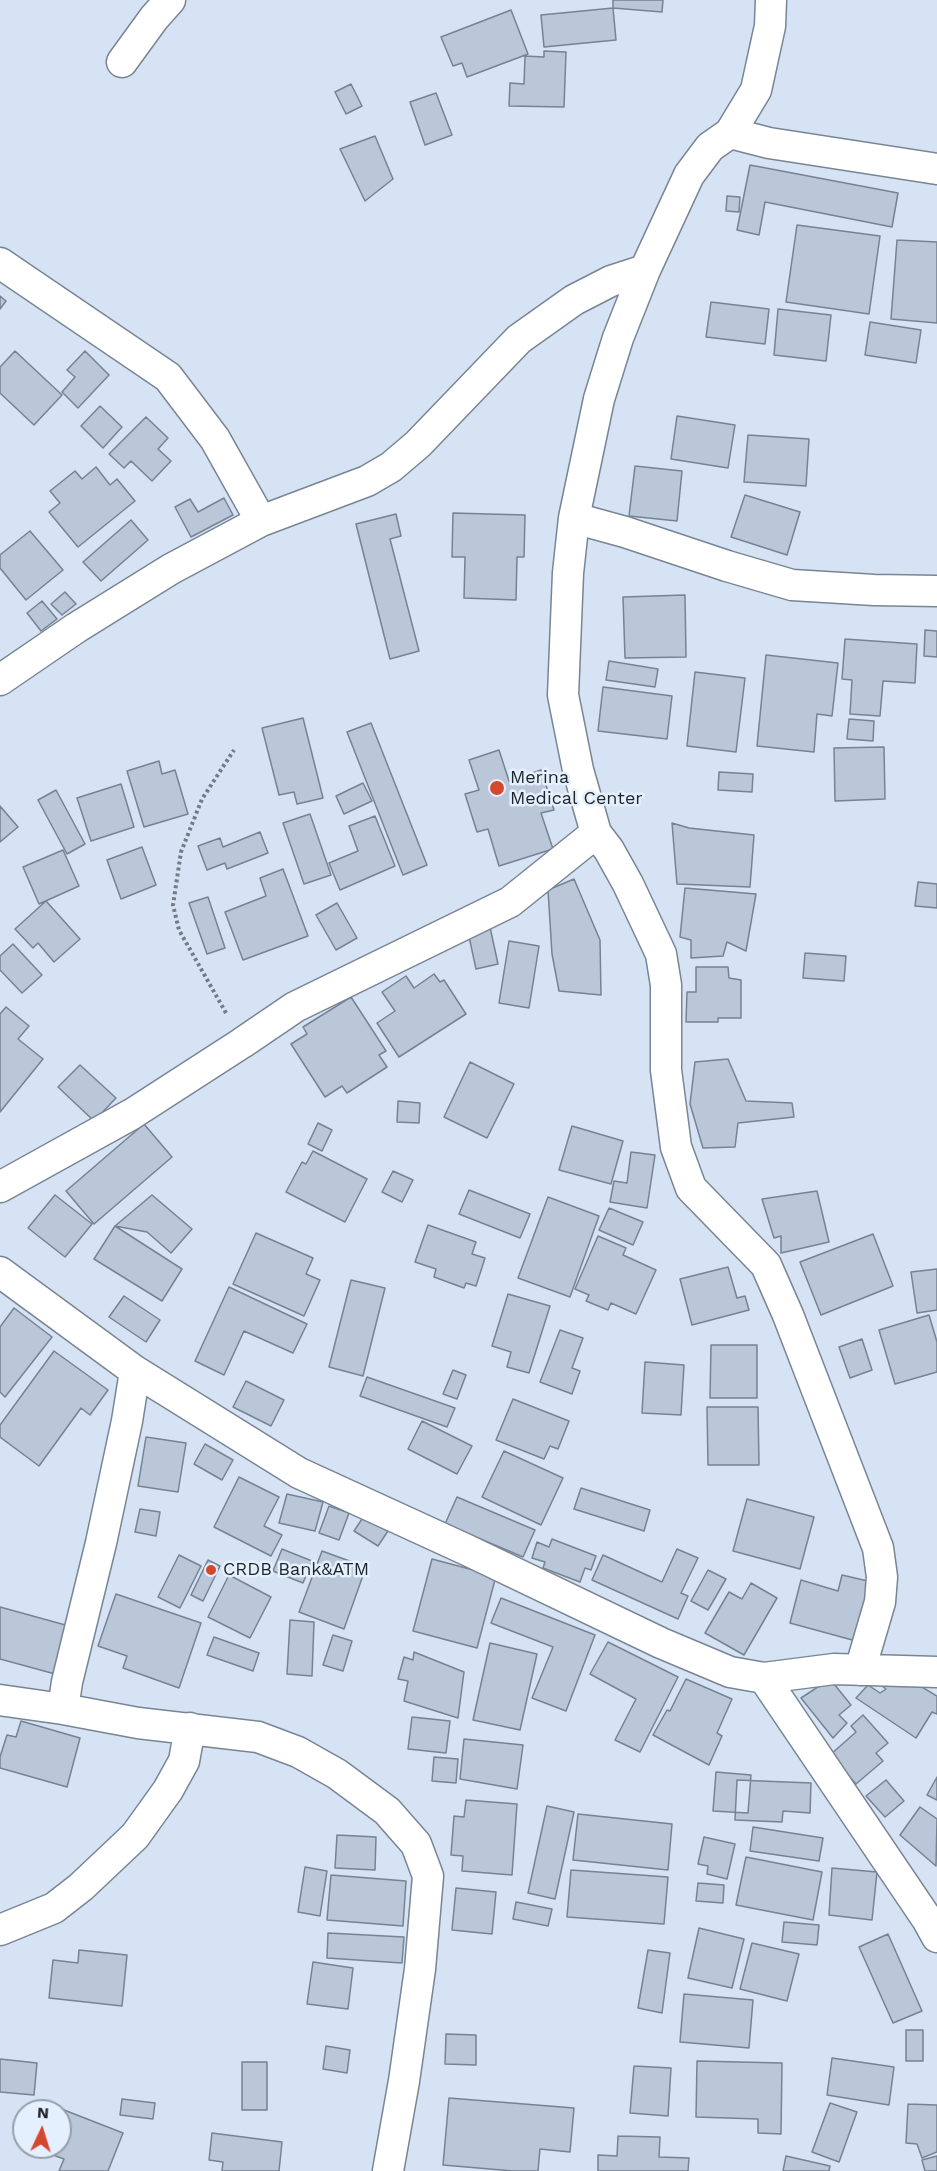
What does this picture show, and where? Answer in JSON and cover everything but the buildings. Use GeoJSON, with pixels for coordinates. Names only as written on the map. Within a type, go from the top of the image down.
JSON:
{"type":"FeatureCollection","features":[{"type":"Feature","properties":{"kind":"street"},"geometry":{"type":"LineString","coordinates":[[122,62],[170,0]]}},
{"type":"Feature","properties":{"kind":"street"},"geometry":{"type":"LineString","coordinates":[[771,0],[770,26],[756,90],[730,133],[710,147],[689,175],[645,270],[618,338],[599,399],[574,518],[568,573],[563,695],[578,770],[596,833],[609,850],[661,954],[666,986],[667,1081],[676,1148],[691,1188],[766,1265],[878,1548],[882,1577],[880,1602],[860,1670]]}},
{"type":"Feature","properties":{"kind":"street"},"geometry":{"type":"LineString","coordinates":[[730,133],[769,143],[937,169]]}},
{"type":"Feature","properties":{"kind":"street"},"geometry":{"type":"LineString","coordinates":[[0,263],[168,377],[215,439],[261,521]]}},
{"type":"Feature","properties":{"kind":"street"},"geometry":{"type":"LineString","coordinates":[[0,680],[76,628],[171,569],[261,521],[367,481],[391,467],[418,444],[519,339],[574,300],[611,281],[645,270]]}},
{"type":"Feature","properties":{"kind":"street"},"geometry":{"type":"LineString","coordinates":[[574,518],[626,532],[792,585],[937,591]]}},
{"type":"Feature","properties":{"kind":"street"},"geometry":{"type":"LineString","coordinates":[[0,1187],[132,1114],[295,1006],[510,902],[596,833]]}},
{"type":"Feature","properties":{"kind":"street"},"geometry":{"type":"LineString","coordinates":[[0,1272],[135,1371],[299,1473],[661,1643],[730,1672],[764,1678],[834,1669],[937,1672]]}},
{"type":"Feature","properties":{"kind":"street"},"geometry":{"type":"LineString","coordinates":[[63,1709],[67,1682],[104,1532],[135,1371]]}},
{"type":"Feature","properties":{"kind":"street"},"geometry":{"type":"LineString","coordinates":[[764,1678],[937,1937]]}},
{"type":"Feature","properties":{"kind":"street"},"geometry":{"type":"LineString","coordinates":[[0,1700],[138,1723],[258,1737],[298,1752],[337,1774],[387,1811],[416,1844],[428,1876],[420,1969],[388,2171]]}},
{"type":"Feature","properties":{"kind":"street"},"geometry":{"type":"LineString","coordinates":[[0,1930],[54,1908],[81,1887],[135,1836],[168,1790],[184,1761],[190,1728]]}},
{"type":"Feature","properties":{"kind":"path"},"geometry":{"type":"LineString","coordinates":[[234,750],[202,799],[181,852],[173,905],[179,930],[242,1043]]}},
{"type":"Feature","properties":{"kind":"place","name":"Merina Medical Center"},"geometry":{"type":"Point","coordinates":[497,788]}},
{"type":"Feature","properties":{"kind":"place","name":"CRDB Bank&ATM"},"geometry":{"type":"Point","coordinates":[211,1570]}}]}
